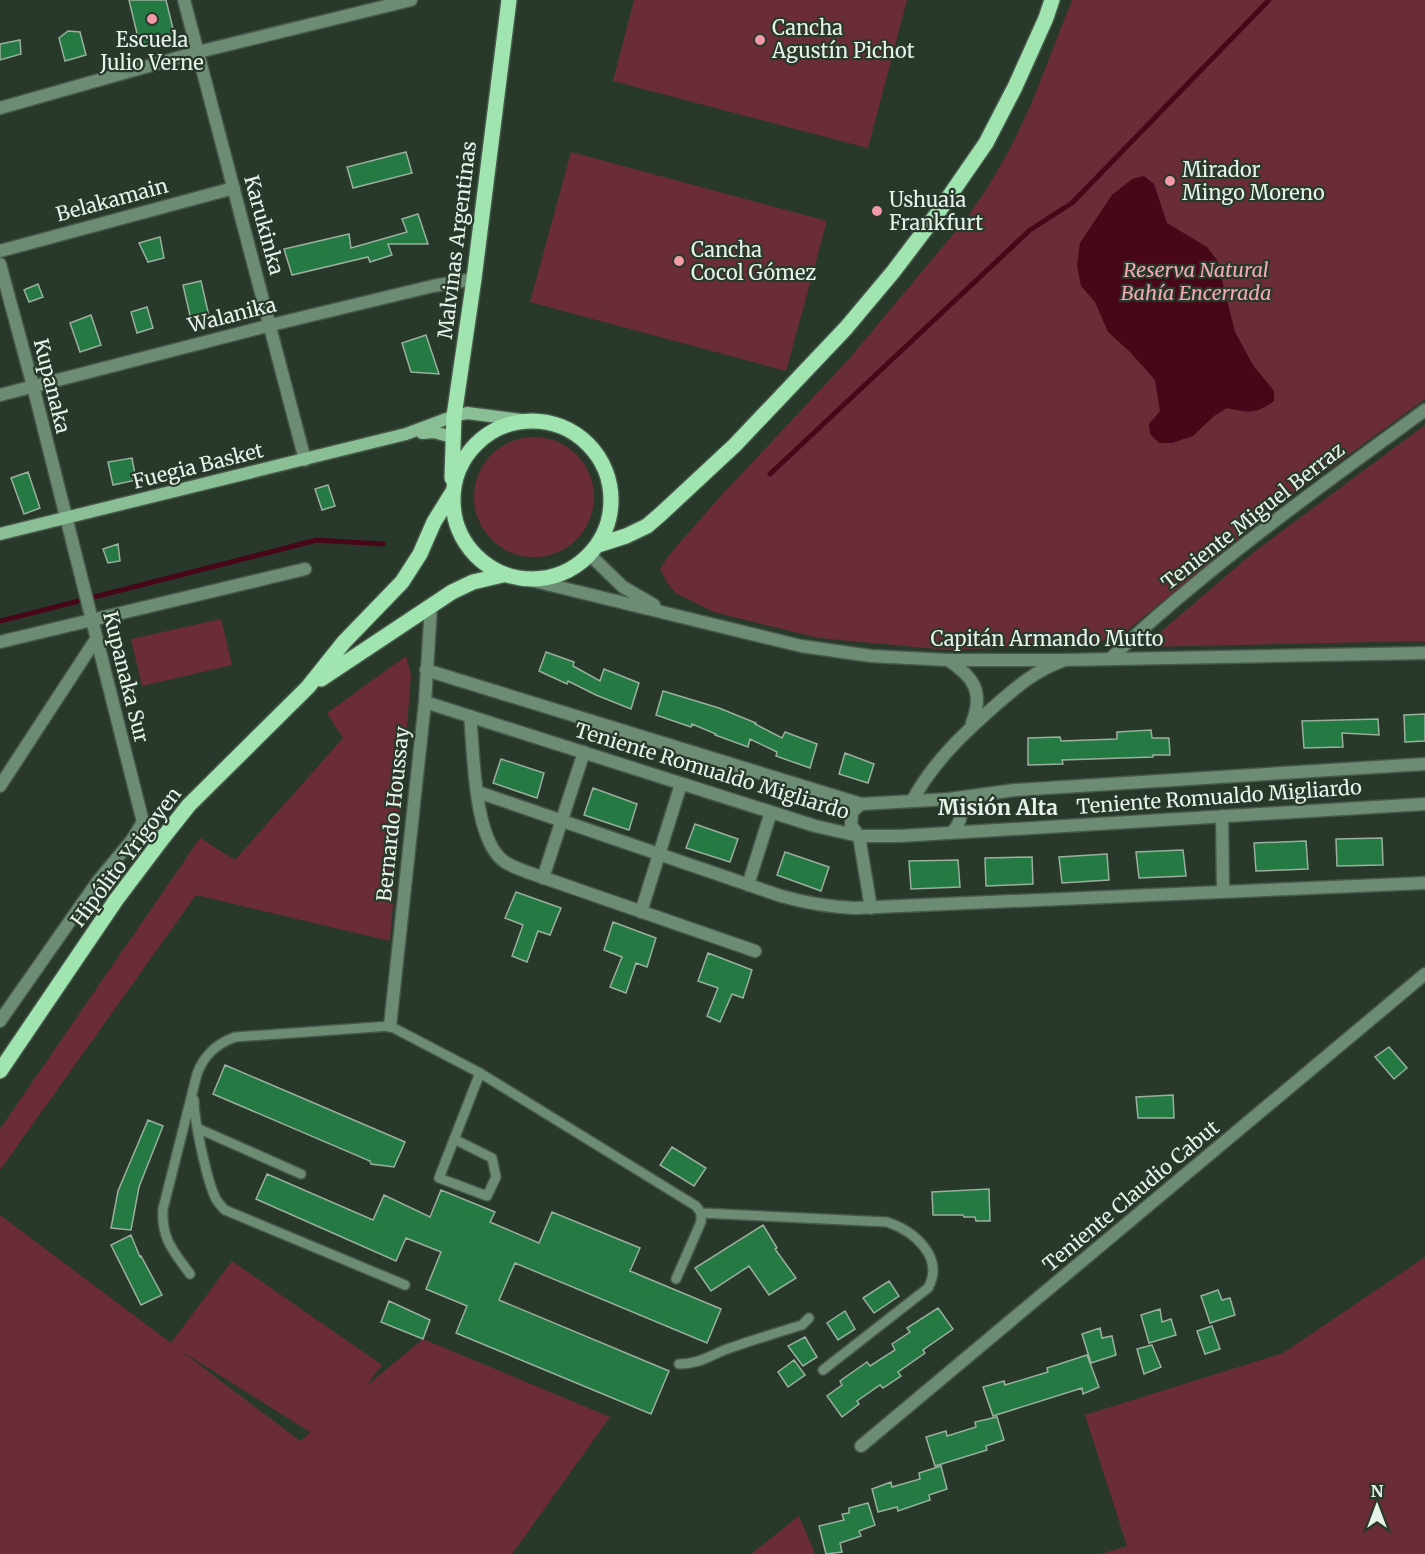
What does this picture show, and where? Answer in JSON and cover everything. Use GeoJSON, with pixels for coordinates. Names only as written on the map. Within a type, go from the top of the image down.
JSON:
{"type":"FeatureCollection","features":[{"type":"Feature","properties":{"kind":"main road","name":"Malvinas Argentinas"},"geometry":{"type":"LineString","coordinates":[[453,490],[454,416],[474,279],[509,0]]}},
{"type":"Feature","properties":{"kind":"main road"},"geometry":{"type":"LineString","coordinates":[[594,550],[607,526],[611,504],[609,482],[602,462],[588,445],[571,431],[551,423],[529,421],[507,424],[488,434],[472,448],[460,466],[453,490],[452,510],[462,540],[487,566],[503,575],[530,580],[552,577],[572,569],[594,550],[647,526],[735,445],[846,328],[893,272],[986,143],[1015,87],[1052,0]]}},
{"type":"Feature","properties":{"kind":"main road","name":"Fuegia Basket"},"geometry":{"type":"LineString","coordinates":[[0,534],[406,434],[467,413],[529,421]]}},
{"type":"Feature","properties":{"kind":"main road","name":"Fuegia Basket"},"geometry":{"type":"LineString","coordinates":[[406,434],[434,432],[452,437]]}},
{"type":"Feature","properties":{"kind":"main road"},"geometry":{"type":"LineString","coordinates":[[308,687],[344,642],[402,582],[416,562],[434,522],[453,490]]}},
{"type":"Feature","properties":{"kind":"main road"},"geometry":{"type":"LineString","coordinates":[[308,687],[452,592],[473,582],[503,575]]}},
{"type":"Feature","properties":{"kind":"main road","name":"Hipólito Yrigoyen"},"geometry":{"type":"LineString","coordinates":[[0,1071],[116,900],[189,805],[308,687]]}},
{"type":"Feature","properties":{"kind":"street","name":"Karukinka"},"geometry":{"type":"LineString","coordinates":[[184,0],[305,460]]}},
{"type":"Feature","properties":{"kind":"street"},"geometry":{"type":"LineString","coordinates":[[0,108],[198,52],[411,0]]}},
{"type":"Feature","properties":{"kind":"street","name":"Belakamain"},"geometry":{"type":"LineString","coordinates":[[0,251],[234,188]]}},
{"type":"Feature","properties":{"kind":"street","name":"Kupanaka"},"geometry":{"type":"LineString","coordinates":[[0,264],[65,518]]}},
{"type":"Feature","properties":{"kind":"street","name":"Walanika"},"geometry":{"type":"LineString","coordinates":[[0,395],[271,325],[433,286],[474,279]]}},
{"type":"Feature","properties":{"kind":"street","name":"Teniente Miguel Berraz"},"geometry":{"type":"LineString","coordinates":[[1110,659],[1142,628],[1272,523],[1425,410]]}},
{"type":"Feature","properties":{"kind":"street","name":"Kupanaka Sur"},"geometry":{"type":"LineString","coordinates":[[65,518],[143,822]]}},
{"type":"Feature","properties":{"kind":"street","name":"Capitán Armando Mutto"},"geometry":{"type":"LineString","coordinates":[[594,550],[623,587],[635,596],[674,615]]}},
{"type":"Feature","properties":{"kind":"street"},"geometry":{"type":"LineString","coordinates":[[0,642],[90,613],[304,569]]}},
{"type":"Feature","properties":{"kind":"street","name":"Capitán Armando Mutto"},"geometry":{"type":"LineString","coordinates":[[530,580],[774,640],[837,652],[948,660],[1425,653]]}},
{"type":"Feature","properties":{"kind":"street","name":"Bernardo Houssay"},"geometry":{"type":"LineString","coordinates":[[390,1026],[425,702],[431,606]]}},
{"type":"Feature","properties":{"kind":"street"},"geometry":{"type":"LineString","coordinates":[[0,786],[96,639]]}},
{"type":"Feature","properties":{"kind":"street"},"geometry":{"type":"LineString","coordinates":[[948,660],[972,680],[978,694],[978,709],[971,727]]}},
{"type":"Feature","properties":{"kind":"street"},"geometry":{"type":"LineString","coordinates":[[912,801],[938,761],[971,727],[1030,676],[1063,660]]}},
{"type":"Feature","properties":{"kind":"street","name":"Teniente Romualdo Migliardo"},"geometry":{"type":"LineString","coordinates":[[426,670],[861,804],[949,799],[1015,790],[1425,764]]}},
{"type":"Feature","properties":{"kind":"street","name":"Teniente Romualdo Migliardo"},"geometry":{"type":"LineString","coordinates":[[425,702],[815,826],[859,836],[951,833],[1425,804]]}},
{"type":"Feature","properties":{"kind":"street"},"geometry":{"type":"LineString","coordinates":[[470,716],[480,817],[493,849],[505,862],[543,878],[755,951]]}},
{"type":"Feature","properties":{"kind":"street"},"geometry":{"type":"LineString","coordinates":[[543,878],[584,752]]}},
{"type":"Feature","properties":{"kind":"street"},"geometry":{"type":"LineString","coordinates":[[641,912],[681,784]]}},
{"type":"Feature","properties":{"kind":"street"},"geometry":{"type":"LineString","coordinates":[[478,792],[748,885],[808,904],[832,908],[1425,883]]}},
{"type":"Feature","properties":{"kind":"street"},"geometry":{"type":"LineString","coordinates":[[949,799],[955,802],[961,813],[958,826],[951,833]]}},
{"type":"Feature","properties":{"kind":"street"},"geometry":{"type":"LineString","coordinates":[[861,804],[856,807],[850,818],[853,831],[859,836],[871,908]]}},
{"type":"Feature","properties":{"kind":"street"},"geometry":{"type":"LineString","coordinates":[[748,885],[771,812]]}},
{"type":"Feature","properties":{"kind":"street"},"geometry":{"type":"LineString","coordinates":[[1222,816],[1223,892]]}},
{"type":"Feature","properties":{"kind":"street"},"geometry":{"type":"LineString","coordinates":[[0,1021],[98,881],[132,840],[143,822],[162,839]]}},
{"type":"Feature","properties":{"kind":"street","name":"Teniente Claudio Cabut"},"geometry":{"type":"LineString","coordinates":[[861,1446],[1425,974]]}},
{"type":"Feature","properties":{"kind":"lane"},"geometry":{"type":"LineString","coordinates":[[190,1274],[165,1237],[162,1224],[163,1209],[194,1086],[200,1065],[207,1054],[215,1046],[235,1037],[390,1026],[477,1072],[696,1206],[700,1213],[698,1230],[676,1280]]}},
{"type":"Feature","properties":{"kind":"lane"},"geometry":{"type":"LineString","coordinates":[[454,1138],[492,1158],[496,1177],[487,1196],[439,1178],[481,1061]]}},
{"type":"Feature","properties":{"kind":"lane"},"geometry":{"type":"LineString","coordinates":[[194,1086],[197,1128],[212,1190],[225,1210],[405,1285]]}},
{"type":"Feature","properties":{"kind":"lane"},"geometry":{"type":"LineString","coordinates":[[557,1120],[563,1110]]}},
{"type":"Feature","properties":{"kind":"lane"},"geometry":{"type":"LineString","coordinates":[[197,1128],[301,1174]]}},
{"type":"Feature","properties":{"kind":"lane"},"geometry":{"type":"LineString","coordinates":[[700,1213],[887,1222],[902,1227],[926,1248],[933,1269],[933,1279],[928,1288],[823,1370]]}},
{"type":"Feature","properties":{"kind":"lane"},"geometry":{"type":"LineString","coordinates":[[679,1364],[701,1361],[731,1347],[802,1325],[809,1318]]}},
{"type":"Feature","properties":{"kind":"green space","name":"Cancha Agustín Pichot"},"geometry":{"type":"Polygon","coordinates":[[[634,0],[907,0],[868,148],[613,81],[634,0]]]}},
{"type":"Feature","properties":{"kind":"green space","name":"Reserva Natural Bahía Encerrada"},"geometry":{"type":"Polygon","coordinates":[[[1072,0],[1425,0],[1425,399],[1278,506],[1124,633],[1094,644],[948,650],[819,638],[714,612],[677,594],[668,584],[660,569],[669,555],[849,359],[965,220],[986,190],[1010,149],[1032,102],[1072,0]]]}},
{"type":"Feature","properties":{"kind":"green space","name":"Cancha Cocol Gómez"},"geometry":{"type":"Polygon","coordinates":[[[571,152],[827,221],[786,371],[530,302],[571,152]]]}},
{"type":"Feature","properties":{"kind":"green space"},"geometry":{"type":"Polygon","coordinates":[[[1425,425],[1425,641],[1143,647],[1254,552],[1425,425]]]}},
{"type":"Feature","properties":{"kind":"green space"},"geometry":{"type":"Polygon","coordinates":[[[534,437],[557,442],[576,455],[589,474],[594,497],[589,520],[576,539],[557,552],[534,557],[511,552],[492,539],[479,520],[474,497],[479,474],[492,455],[511,442],[534,437]]]}},
{"type":"Feature","properties":{"kind":"green space"},"geometry":{"type":"Polygon","coordinates":[[[221,619],[232,665],[142,686],[131,639],[221,619]]]}},
{"type":"Feature","properties":{"kind":"green space"},"geometry":{"type":"Polygon","coordinates":[[[406,656],[411,675],[390,941],[196,895],[0,1170],[0,1129],[200,838],[235,860],[343,738],[327,713],[406,656]]]}},
{"type":"Feature","properties":{"kind":"green space"},"geometry":{"type":"Polygon","coordinates":[[[0,1215],[171,1343],[232,1261],[382,1365],[365,1387],[423,1339],[610,1417],[512,1554],[0,1554],[0,1215]],[[180,1350],[300,1441],[310,1432],[180,1350]]]}},
{"type":"Feature","properties":{"kind":"green space"},"geometry":{"type":"Polygon","coordinates":[[[1425,1257],[1425,1554],[1101,1554],[1127,1546],[1085,1415],[1283,1353],[1425,1257]]]}},
{"type":"Feature","properties":{"kind":"green space"},"geometry":{"type":"Polygon","coordinates":[[[799,1516],[815,1554],[751,1554],[799,1516]]]}},
{"type":"Feature","properties":{"kind":"shaded area"},"geometry":{"type":"Polygon","coordinates":[[[1144,176],[1154,184],[1167,223],[1207,247],[1217,260],[1235,332],[1253,365],[1274,391],[1274,401],[1262,408],[1247,411],[1227,408],[1214,416],[1193,436],[1172,443],[1159,443],[1150,434],[1149,424],[1160,411],[1155,380],[1108,332],[1095,302],[1081,286],[1077,265],[1080,243],[1112,195],[1132,179],[1144,176]]]}},
{"type":"Feature","properties":{"kind":"building","name":"Escuela Julio Verne"},"geometry":{"type":"Polygon","coordinates":[[[129,0],[166,0],[175,37],[140,46],[129,0]]]}},
{"type":"Feature","properties":{"kind":"building"},"geometry":{"type":"Polygon","coordinates":[[[68,31],[80,32],[86,55],[65,61],[59,38],[68,31]]]}},
{"type":"Feature","properties":{"kind":"building"},"geometry":{"type":"Polygon","coordinates":[[[20,40],[21,54],[0,60],[0,44],[20,40]]]}},
{"type":"Feature","properties":{"kind":"building"},"geometry":{"type":"Polygon","coordinates":[[[406,152],[412,173],[353,188],[347,167],[406,152]]]}},
{"type":"Feature","properties":{"kind":"building"},"geometry":{"type":"Polygon","coordinates":[[[418,214],[428,244],[388,244],[392,255],[370,262],[368,257],[292,275],[284,249],[349,234],[351,248],[407,232],[402,219],[418,214]]]}},
{"type":"Feature","properties":{"kind":"building"},"geometry":{"type":"Polygon","coordinates":[[[160,237],[164,258],[148,262],[139,243],[160,237]]]}},
{"type":"Feature","properties":{"kind":"building"},"geometry":{"type":"Polygon","coordinates":[[[201,281],[209,316],[191,320],[183,285],[201,281]]]}},
{"type":"Feature","properties":{"kind":"building"},"geometry":{"type":"Polygon","coordinates":[[[38,284],[43,297],[29,302],[24,290],[38,284]]]}},
{"type":"Feature","properties":{"kind":"building"},"geometry":{"type":"Polygon","coordinates":[[[147,307],[153,328],[137,333],[131,312],[147,307]]]}},
{"type":"Feature","properties":{"kind":"building"},"geometry":{"type":"Polygon","coordinates":[[[91,315],[101,345],[80,352],[70,323],[91,315]]]}},
{"type":"Feature","properties":{"kind":"building"},"geometry":{"type":"Polygon","coordinates":[[[426,335],[439,374],[411,372],[402,343],[426,335]]]}},
{"type":"Feature","properties":{"kind":"building"},"geometry":{"type":"Polygon","coordinates":[[[132,458],[136,480],[113,485],[108,462],[132,458]]]}},
{"type":"Feature","properties":{"kind":"building"},"geometry":{"type":"Polygon","coordinates":[[[28,472],[40,508],[24,514],[11,478],[28,472]]]}},
{"type":"Feature","properties":{"kind":"building"},"geometry":{"type":"Polygon","coordinates":[[[328,485],[335,506],[322,510],[315,489],[328,485]]]}},
{"type":"Feature","properties":{"kind":"building"},"geometry":{"type":"Polygon","coordinates":[[[118,544],[120,561],[108,563],[103,549],[118,544]]]}},
{"type":"Feature","properties":{"kind":"building"},"geometry":{"type":"Polygon","coordinates":[[[546,652],[574,662],[573,666],[600,681],[604,669],[639,683],[631,709],[568,681],[567,684],[539,671],[546,652]]]}},
{"type":"Feature","properties":{"kind":"building"},"geometry":{"type":"Polygon","coordinates":[[[663,691],[719,708],[756,723],[782,738],[785,732],[817,744],[810,768],[776,756],[777,752],[750,739],[748,747],[692,724],[691,727],[656,715],[663,691]]]}},
{"type":"Feature","properties":{"kind":"building"},"geometry":{"type":"Polygon","coordinates":[[[1425,714],[1425,741],[1405,742],[1404,715],[1425,714]]]}},
{"type":"Feature","properties":{"kind":"building"},"geometry":{"type":"Polygon","coordinates":[[[1378,719],[1379,735],[1342,733],[1343,747],[1304,748],[1302,721],[1378,719]]]}},
{"type":"Feature","properties":{"kind":"building"},"geometry":{"type":"Polygon","coordinates":[[[1151,730],[1152,738],[1169,738],[1170,755],[1062,760],[1063,764],[1028,765],[1028,738],[1060,737],[1061,741],[1117,739],[1117,732],[1151,730]]]}},
{"type":"Feature","properties":{"kind":"building"},"geometry":{"type":"Polygon","coordinates":[[[845,753],[874,764],[868,783],[839,774],[845,753]]]}},
{"type":"Feature","properties":{"kind":"building"},"geometry":{"type":"Polygon","coordinates":[[[501,759],[544,773],[537,798],[493,783],[501,759]]]}},
{"type":"Feature","properties":{"kind":"building"},"geometry":{"type":"Polygon","coordinates":[[[593,788],[637,804],[629,830],[584,815],[593,788]]]}},
{"type":"Feature","properties":{"kind":"building"},"geometry":{"type":"Polygon","coordinates":[[[695,824],[738,839],[730,862],[686,848],[695,824]]]}},
{"type":"Feature","properties":{"kind":"building"},"geometry":{"type":"Polygon","coordinates":[[[1382,838],[1383,865],[1337,866],[1336,839],[1382,838]]]}},
{"type":"Feature","properties":{"kind":"building"},"geometry":{"type":"Polygon","coordinates":[[[1306,841],[1308,869],[1256,871],[1254,843],[1306,841]]]}},
{"type":"Feature","properties":{"kind":"building"},"geometry":{"type":"Polygon","coordinates":[[[1183,850],[1186,876],[1139,878],[1136,852],[1183,850]]]}},
{"type":"Feature","properties":{"kind":"building"},"geometry":{"type":"Polygon","coordinates":[[[785,852],[829,867],[821,891],[777,875],[785,852]]]}},
{"type":"Feature","properties":{"kind":"building"},"geometry":{"type":"Polygon","coordinates":[[[1107,854],[1109,880],[1062,883],[1059,857],[1107,854]]]}},
{"type":"Feature","properties":{"kind":"building"},"geometry":{"type":"Polygon","coordinates":[[[1032,857],[1033,884],[986,886],[985,858],[1032,857]]]}},
{"type":"Feature","properties":{"kind":"building"},"geometry":{"type":"Polygon","coordinates":[[[958,860],[960,887],[911,889],[909,861],[958,860]]]}},
{"type":"Feature","properties":{"kind":"building"},"geometry":{"type":"Polygon","coordinates":[[[516,892],[561,908],[550,935],[538,931],[527,962],[512,956],[523,925],[505,918],[516,892]]]}},
{"type":"Feature","properties":{"kind":"building"},"geometry":{"type":"Polygon","coordinates":[[[613,922],[656,938],[647,967],[636,963],[626,993],[610,987],[622,957],[604,950],[613,922]]]}},
{"type":"Feature","properties":{"kind":"building"},"geometry":{"type":"Polygon","coordinates":[[[708,953],[752,970],[743,998],[732,994],[720,1022],[707,1016],[718,988],[698,981],[708,953]]]}},
{"type":"Feature","properties":{"kind":"building"},"geometry":{"type":"Polygon","coordinates":[[[1389,1047],[1407,1068],[1394,1079],[1375,1057],[1389,1047]]]}},
{"type":"Feature","properties":{"kind":"building"},"geometry":{"type":"Polygon","coordinates":[[[225,1065],[405,1142],[394,1167],[371,1164],[370,1161],[213,1094],[225,1065]]]}},
{"type":"Feature","properties":{"kind":"building"},"geometry":{"type":"Polygon","coordinates":[[[1173,1095],[1174,1118],[1138,1118],[1136,1097],[1173,1095]]]}},
{"type":"Feature","properties":{"kind":"building"},"geometry":{"type":"Polygon","coordinates":[[[148,1120],[163,1126],[139,1187],[131,1230],[111,1228],[118,1191],[148,1120]]]}},
{"type":"Feature","properties":{"kind":"building"},"geometry":{"type":"Polygon","coordinates":[[[672,1147],[706,1168],[694,1186],[660,1165],[672,1147]]]}},
{"type":"Feature","properties":{"kind":"building"},"geometry":{"type":"Polygon","coordinates":[[[267,1174],[373,1220],[384,1195],[430,1217],[441,1190],[495,1212],[490,1222],[539,1243],[552,1212],[640,1248],[630,1271],[721,1309],[707,1343],[515,1263],[499,1300],[669,1371],[651,1414],[456,1333],[467,1306],[426,1289],[441,1252],[406,1238],[396,1261],[256,1199],[267,1174]]]}},
{"type":"Feature","properties":{"kind":"building"},"geometry":{"type":"Polygon","coordinates":[[[989,1189],[990,1221],[976,1221],[975,1217],[964,1217],[963,1215],[933,1215],[932,1192],[989,1189]]]}},
{"type":"Feature","properties":{"kind":"building"},"geometry":{"type":"Polygon","coordinates":[[[763,1225],[777,1248],[775,1249],[796,1278],[769,1295],[749,1266],[711,1291],[695,1268],[763,1225]]]}},
{"type":"Feature","properties":{"kind":"building"},"geometry":{"type":"Polygon","coordinates":[[[131,1235],[140,1257],[162,1295],[141,1305],[111,1245],[131,1235]]]}},
{"type":"Feature","properties":{"kind":"building"},"geometry":{"type":"Polygon","coordinates":[[[889,1281],[899,1296],[874,1313],[863,1298],[889,1281]]]}},
{"type":"Feature","properties":{"kind":"building"},"geometry":{"type":"Polygon","coordinates":[[[1218,1290],[1222,1300],[1230,1298],[1235,1315],[1210,1323],[1201,1296],[1218,1290]]]}},
{"type":"Feature","properties":{"kind":"building"},"geometry":{"type":"Polygon","coordinates":[[[389,1301],[430,1320],[423,1339],[381,1322],[389,1301]]]}},
{"type":"Feature","properties":{"kind":"building"},"geometry":{"type":"Polygon","coordinates":[[[938,1308],[953,1329],[923,1350],[925,1353],[898,1372],[901,1376],[883,1388],[880,1385],[857,1401],[859,1404],[842,1417],[827,1396],[842,1385],[840,1381],[867,1362],[870,1366],[895,1350],[892,1344],[910,1332],[907,1328],[938,1308]]]}},
{"type":"Feature","properties":{"kind":"building"},"geometry":{"type":"Polygon","coordinates":[[[1160,1309],[1162,1322],[1171,1319],[1176,1335],[1149,1343],[1141,1315],[1160,1309]]]}},
{"type":"Feature","properties":{"kind":"building"},"geometry":{"type":"Polygon","coordinates":[[[845,1311],[855,1329],[838,1340],[827,1323],[845,1311]]]}},
{"type":"Feature","properties":{"kind":"building"},"geometry":{"type":"Polygon","coordinates":[[[1212,1326],[1220,1349],[1205,1354],[1197,1331],[1212,1326]]]}},
{"type":"Feature","properties":{"kind":"building"},"geometry":{"type":"Polygon","coordinates":[[[1100,1328],[1102,1338],[1112,1336],[1116,1355],[1091,1363],[1082,1334],[1100,1328]]]}},
{"type":"Feature","properties":{"kind":"building"},"geometry":{"type":"Polygon","coordinates":[[[805,1337],[817,1357],[803,1366],[788,1346],[805,1337]]]}},
{"type":"Feature","properties":{"kind":"building"},"geometry":{"type":"Polygon","coordinates":[[[1152,1345],[1161,1367],[1144,1374],[1137,1349],[1152,1345]]]}},
{"type":"Feature","properties":{"kind":"building"},"geometry":{"type":"Polygon","coordinates":[[[1087,1355],[1099,1387],[1083,1394],[1082,1388],[993,1416],[983,1387],[1004,1381],[1005,1385],[1048,1372],[1047,1368],[1087,1355]]]}},
{"type":"Feature","properties":{"kind":"building"},"geometry":{"type":"Polygon","coordinates":[[[794,1360],[805,1375],[788,1387],[778,1372],[794,1360]]]}},
{"type":"Feature","properties":{"kind":"building"},"geometry":{"type":"Polygon","coordinates":[[[997,1417],[1004,1440],[986,1446],[987,1450],[935,1466],[926,1437],[946,1431],[947,1436],[976,1427],[975,1422],[997,1417]]]}},
{"type":"Feature","properties":{"kind":"building"},"geometry":{"type":"Polygon","coordinates":[[[941,1466],[947,1489],[929,1495],[930,1500],[898,1511],[897,1507],[878,1512],[872,1489],[891,1482],[892,1487],[920,1479],[919,1473],[941,1466]]]}},
{"type":"Feature","properties":{"kind":"building"},"geometry":{"type":"Polygon","coordinates":[[[868,1503],[875,1525],[859,1531],[861,1536],[840,1543],[842,1552],[826,1554],[819,1526],[844,1520],[842,1514],[849,1513],[849,1508],[868,1503]]]}},
{"type":"Feature","properties":{"kind":"waterway"},"geometry":{"type":"LineString","coordinates":[[770,474],[1030,230],[1072,203],[1269,0]]}},
{"type":"Feature","properties":{"kind":"waterway"},"geometry":{"type":"LineString","coordinates":[[0,621],[317,540],[383,544]]}},
{"type":"Feature","properties":{"kind":"place","name":"Escuela Julio Verne"},"geometry":{"type":"Point","coordinates":[152,19]}},
{"type":"Feature","properties":{"kind":"place","name":"Cancha Agustín Pichot"},"geometry":{"type":"Point","coordinates":[760,40]}},
{"type":"Feature","properties":{"kind":"place","name":"Mirador Mingo Moreno"},"geometry":{"type":"Point","coordinates":[1170,181]}},
{"type":"Feature","properties":{"kind":"place","name":"Ushuaia Frankfurt"},"geometry":{"type":"Point","coordinates":[877,211]}},
{"type":"Feature","properties":{"kind":"place","name":"Cancha Cocol Gómez"},"geometry":{"type":"Point","coordinates":[679,261]}},
{"type":"Feature","properties":{"kind":"district","name":"Misión Alta"},"geometry":{"type":"Point","coordinates":[998,808]}}]}
